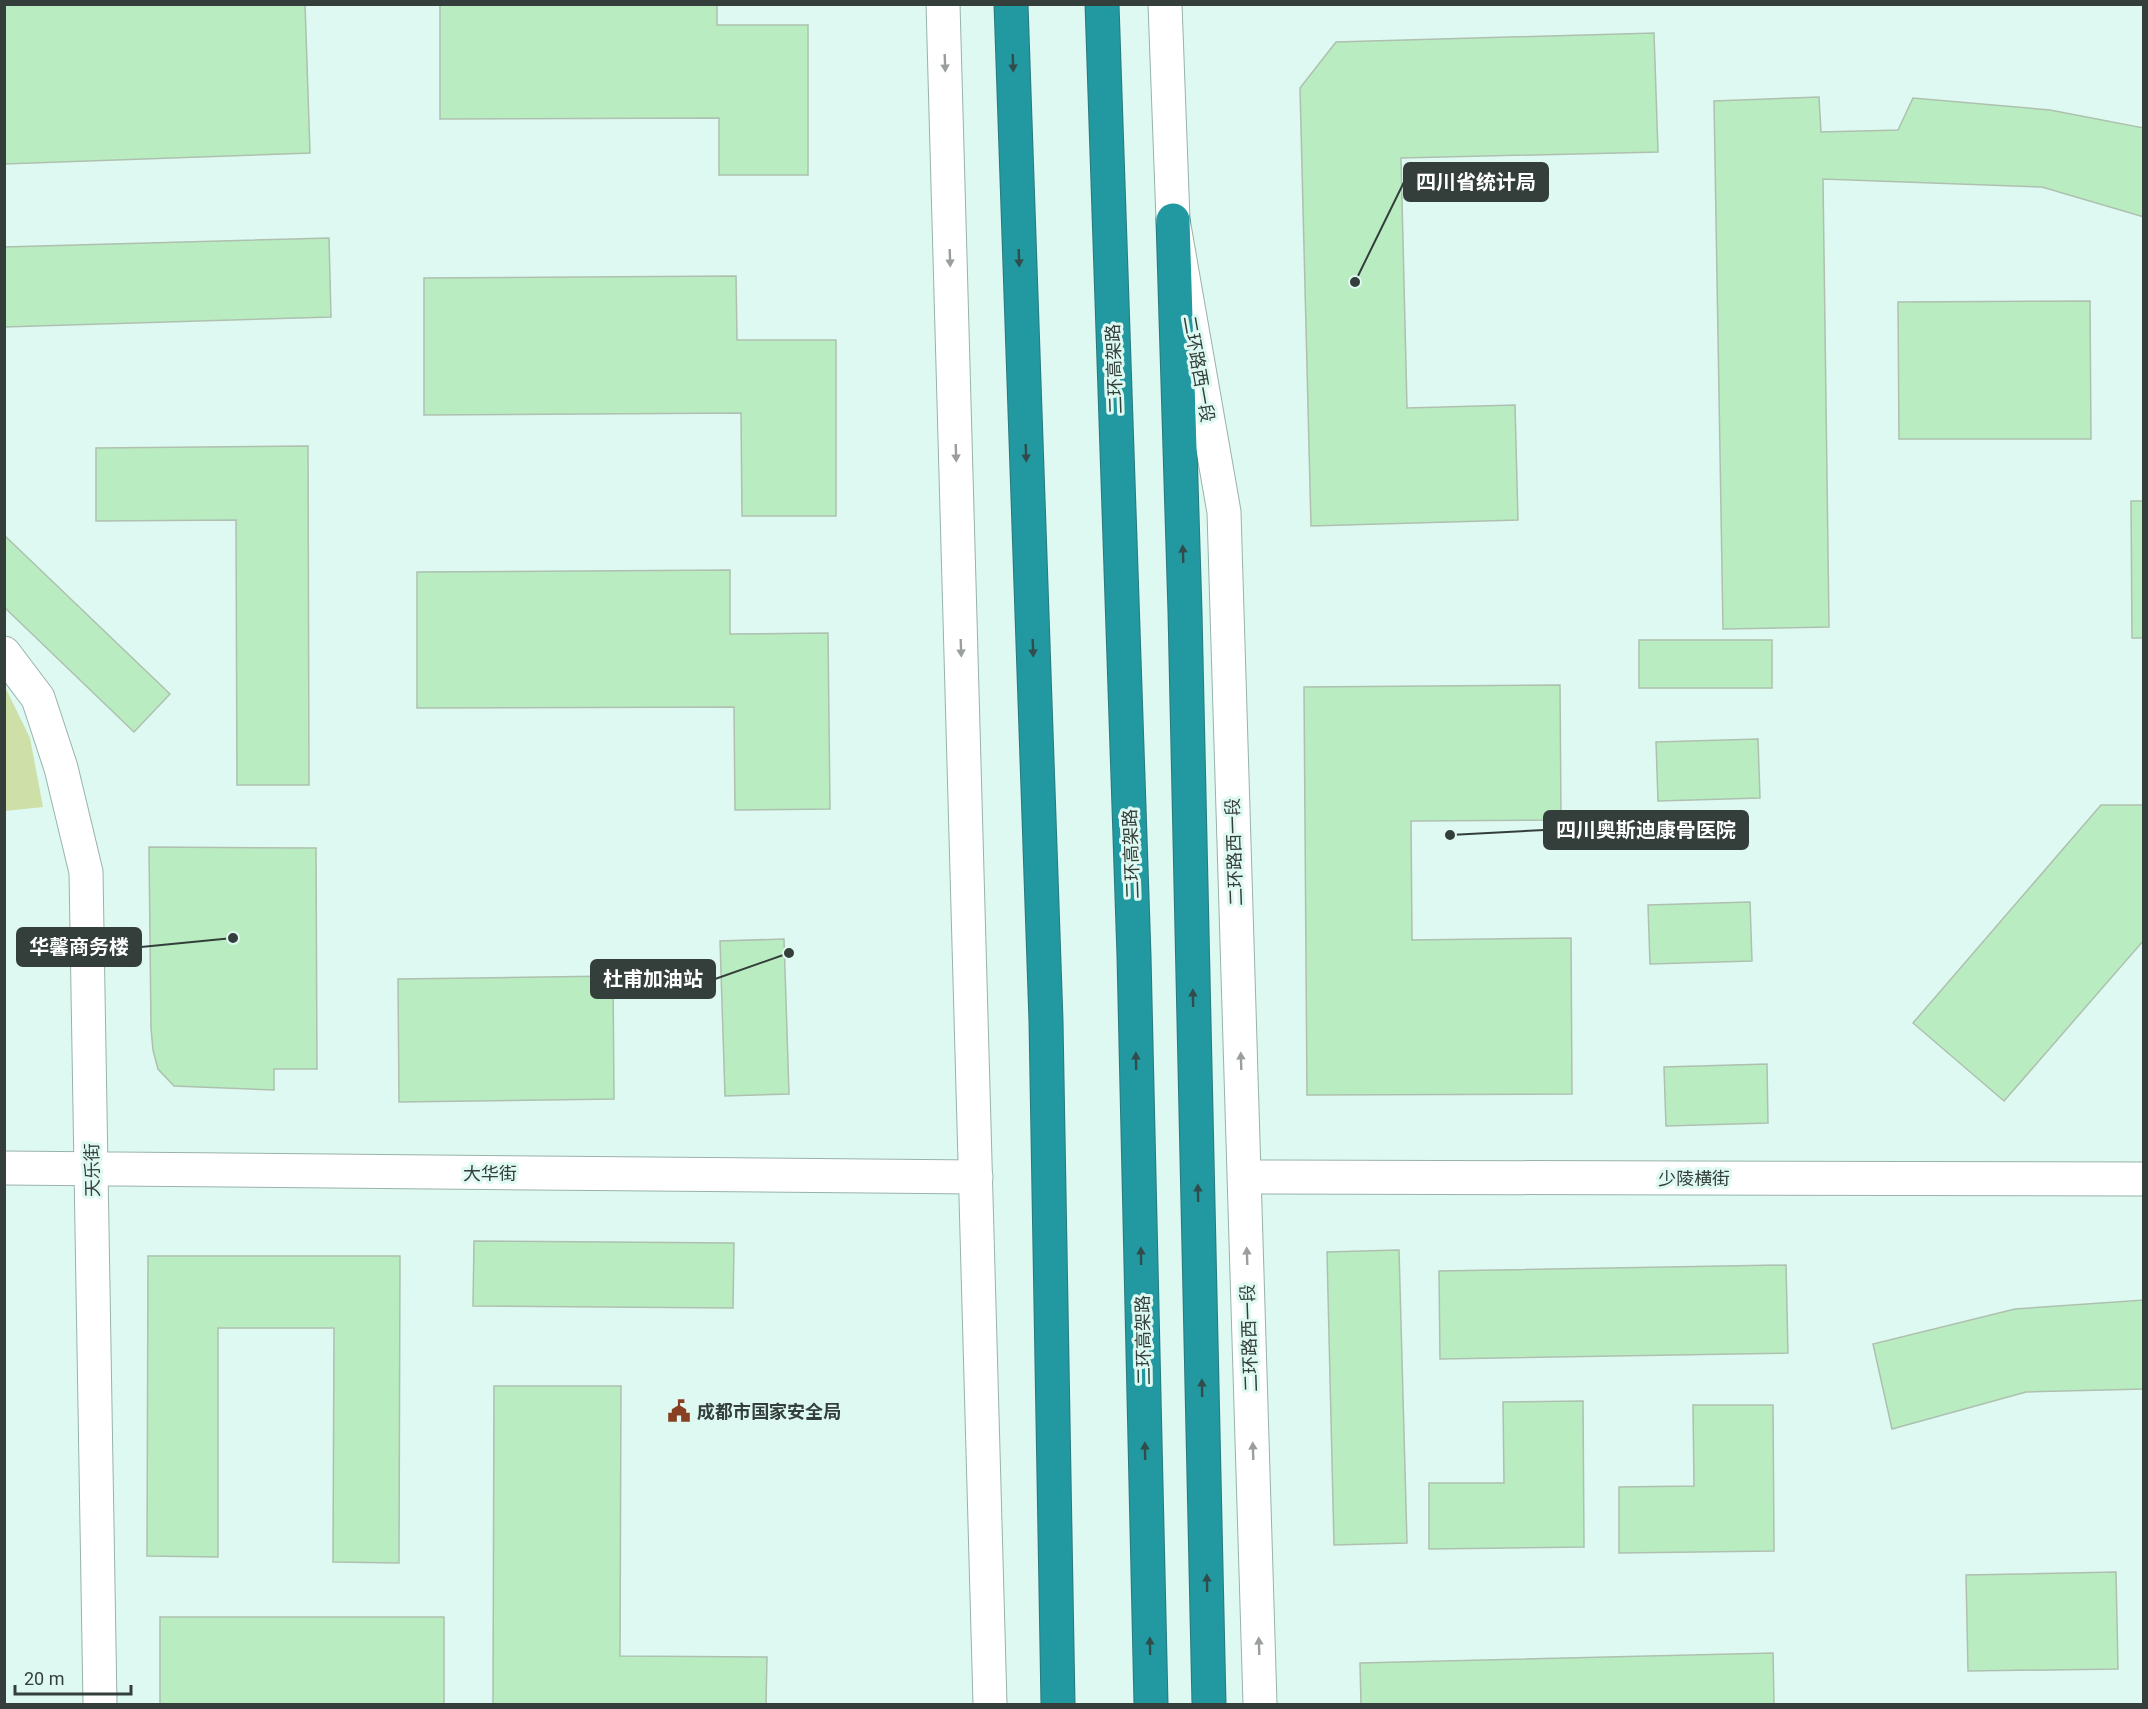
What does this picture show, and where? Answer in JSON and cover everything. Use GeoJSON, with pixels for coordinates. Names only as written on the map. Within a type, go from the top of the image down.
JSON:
{"type":"FeatureCollection","features":[{"type":"Feature","properties":{"kind":"highway"},"geometry":{"type":"LineString","coordinates":[[1011,4],[1046,1021],[1058,1704]]}},
{"type":"Feature","properties":{"kind":"highway","name":"二环高架路"},"geometry":{"type":"LineString","coordinates":[[1102,4],[1134,956],[1151,1704]]}},
{"type":"Feature","properties":{"kind":"highway"},"geometry":{"type":"LineString","coordinates":[[1173,220],[1185,612],[1209,1704]]}},
{"type":"Feature","properties":{"kind":"main road"},"geometry":{"type":"LineString","coordinates":[[943,4],[990,1704]]}},
{"type":"Feature","properties":{"kind":"main road","name":"二环路西一段"},"geometry":{"type":"LineString","coordinates":[[1165,4],[1173,220],[1224,512],[1260,1704]]}},
{"type":"Feature","properties":{"kind":"main road","name":"天乐街"},"geometry":{"type":"LineString","coordinates":[[4,653],[38,698],[61,768],[86,872],[100,1704]]}},
{"type":"Feature","properties":{"kind":"main road","name":"大华街"},"geometry":{"type":"LineString","coordinates":[[4,1168],[976,1177]]}},
{"type":"Feature","properties":{"kind":"main road","name":"少陵横街"},"geometry":{"type":"LineString","coordinates":[[1245,1177],[2144,1179]]}},
{"type":"Feature","properties":{"kind":"green space"},"geometry":{"type":"Polygon","coordinates":[[[4,685],[30,738],[43,807],[5,811],[4,685]]]}},
{"type":"Feature","properties":{"kind":"building"},"geometry":{"type":"Polygon","coordinates":[[[4,4],[305,4],[310,153],[4,164],[4,4]]]}},
{"type":"Feature","properties":{"kind":"building"},"geometry":{"type":"Polygon","coordinates":[[[440,4],[717,4],[717,25],[808,25],[808,175],[719,175],[719,118],[440,119],[440,4]]]}},
{"type":"Feature","properties":{"kind":"building"},"geometry":{"type":"Polygon","coordinates":[[[1654,33],[1658,152],[1401,158],[1407,408],[1515,405],[1518,520],[1311,526],[1300,88],[1336,42],[1654,33]]]}},
{"type":"Feature","properties":{"kind":"building"},"geometry":{"type":"Polygon","coordinates":[[[1819,97],[1821,132],[1898,130],[1913,98],[2050,110],[2144,128],[2144,217],[2042,187],[1823,179],[1829,627],[1723,629],[1714,101],[1819,97]]]}},
{"type":"Feature","properties":{"kind":"building"},"geometry":{"type":"Polygon","coordinates":[[[329,238],[331,317],[4,327],[4,247],[329,238]]]}},
{"type":"Feature","properties":{"kind":"building"},"geometry":{"type":"Polygon","coordinates":[[[736,276],[737,340],[836,340],[836,516],[742,516],[741,413],[424,415],[424,278],[736,276]]]}},
{"type":"Feature","properties":{"kind":"building"},"geometry":{"type":"Polygon","coordinates":[[[2090,301],[2091,439],[1899,439],[1898,302],[2090,301]]]}},
{"type":"Feature","properties":{"kind":"building"},"geometry":{"type":"Polygon","coordinates":[[[308,446],[309,785],[237,785],[236,520],[96,521],[96,448],[308,446]]]}},
{"type":"Feature","properties":{"kind":"building"},"geometry":{"type":"Polygon","coordinates":[[[2131,501],[2144,501],[2144,638],[2132,638],[2131,501]]]}},
{"type":"Feature","properties":{"kind":"building"},"geometry":{"type":"Polygon","coordinates":[[[4,535],[170,694],[134,732],[4,607],[4,535]]]}},
{"type":"Feature","properties":{"kind":"building"},"geometry":{"type":"Polygon","coordinates":[[[730,570],[730,634],[828,633],[830,809],[735,810],[734,707],[417,708],[417,572],[730,570]]]}},
{"type":"Feature","properties":{"kind":"building"},"geometry":{"type":"Polygon","coordinates":[[[1639,640],[1772,640],[1772,688],[1639,688],[1639,640]]]}},
{"type":"Feature","properties":{"kind":"building"},"geometry":{"type":"Polygon","coordinates":[[[1560,685],[1561,820],[1411,821],[1412,940],[1571,938],[1572,1094],[1307,1095],[1304,687],[1560,685]]]}},
{"type":"Feature","properties":{"kind":"building"},"geometry":{"type":"Polygon","coordinates":[[[1758,739],[1760,798],[1658,801],[1656,742],[1758,739]]]}},
{"type":"Feature","properties":{"kind":"building"},"geometry":{"type":"Polygon","coordinates":[[[2101,805],[2144,805],[2144,940],[2004,1101],[1913,1023],[2101,805]]]}},
{"type":"Feature","properties":{"kind":"building"},"geometry":{"type":"Polygon","coordinates":[[[149,847],[316,848],[317,1069],[274,1069],[274,1090],[174,1086],[158,1069],[151,1028],[149,847]]]}},
{"type":"Feature","properties":{"kind":"building"},"geometry":{"type":"Polygon","coordinates":[[[1750,902],[1752,961],[1650,964],[1648,905],[1750,902]]]}},
{"type":"Feature","properties":{"kind":"building"},"geometry":{"type":"Polygon","coordinates":[[[784,939],[789,1094],[725,1096],[720,941],[784,939]]]}},
{"type":"Feature","properties":{"kind":"building"},"geometry":{"type":"Polygon","coordinates":[[[613,976],[614,1099],[399,1102],[398,979],[613,976]]]}},
{"type":"Feature","properties":{"kind":"building"},"geometry":{"type":"Polygon","coordinates":[[[1767,1064],[1768,1123],[1666,1126],[1664,1067],[1767,1064]]]}},
{"type":"Feature","properties":{"kind":"building"},"geometry":{"type":"Polygon","coordinates":[[[474,1241],[734,1243],[733,1308],[473,1306],[474,1241]]]}},
{"type":"Feature","properties":{"kind":"building"},"geometry":{"type":"Polygon","coordinates":[[[1399,1250],[1407,1543],[1334,1545],[1327,1252],[1399,1250]]]}},
{"type":"Feature","properties":{"kind":"building"},"geometry":{"type":"Polygon","coordinates":[[[148,1256],[400,1256],[399,1563],[333,1562],[334,1328],[218,1328],[218,1557],[147,1556],[148,1256]]]}},
{"type":"Feature","properties":{"kind":"building"},"geometry":{"type":"Polygon","coordinates":[[[1786,1265],[1788,1353],[1440,1359],[1439,1271],[1786,1265]]]}},
{"type":"Feature","properties":{"kind":"building"},"geometry":{"type":"Polygon","coordinates":[[[2144,1300],[2144,1389],[2026,1392],[1892,1429],[1873,1344],[2015,1309],[2144,1300]]]}},
{"type":"Feature","properties":{"kind":"building"},"geometry":{"type":"Polygon","coordinates":[[[494,1386],[621,1386],[620,1656],[767,1657],[766,1704],[493,1704],[494,1386]]]}},
{"type":"Feature","properties":{"kind":"building"},"geometry":{"type":"Polygon","coordinates":[[[1583,1401],[1584,1547],[1429,1549],[1429,1483],[1504,1483],[1503,1402],[1583,1401]]]}},
{"type":"Feature","properties":{"kind":"building"},"geometry":{"type":"Polygon","coordinates":[[[1693,1405],[1773,1405],[1774,1551],[1619,1553],[1619,1487],[1694,1486],[1693,1405]]]}},
{"type":"Feature","properties":{"kind":"building"},"geometry":{"type":"Polygon","coordinates":[[[2116,1572],[2118,1669],[1968,1671],[1966,1575],[2116,1572]]]}},
{"type":"Feature","properties":{"kind":"building"},"geometry":{"type":"Polygon","coordinates":[[[160,1617],[444,1617],[444,1704],[160,1704],[160,1617]]]}},
{"type":"Feature","properties":{"kind":"building"},"geometry":{"type":"Polygon","coordinates":[[[1773,1653],[1774,1704],[1361,1704],[1360,1663],[1773,1653]]]}},
{"type":"Feature","properties":{"kind":"place","name":"四川省统计局"},"geometry":{"type":"Point","coordinates":[1355,282]}},
{"type":"Feature","properties":{"kind":"place","name":"四川奥斯迪康骨医院"},"geometry":{"type":"Point","coordinates":[1450,835]}},
{"type":"Feature","properties":{"kind":"place","name":"华馨商务楼"},"geometry":{"type":"Point","coordinates":[233,938]}},
{"type":"Feature","properties":{"kind":"place","name":"杜甫加油站"},"geometry":{"type":"Point","coordinates":[789,953]}},
{"type":"Feature","properties":{"kind":"place","name":"成都市国家安全局"},"geometry":{"type":"Point","coordinates":[679,1411]}}]}
